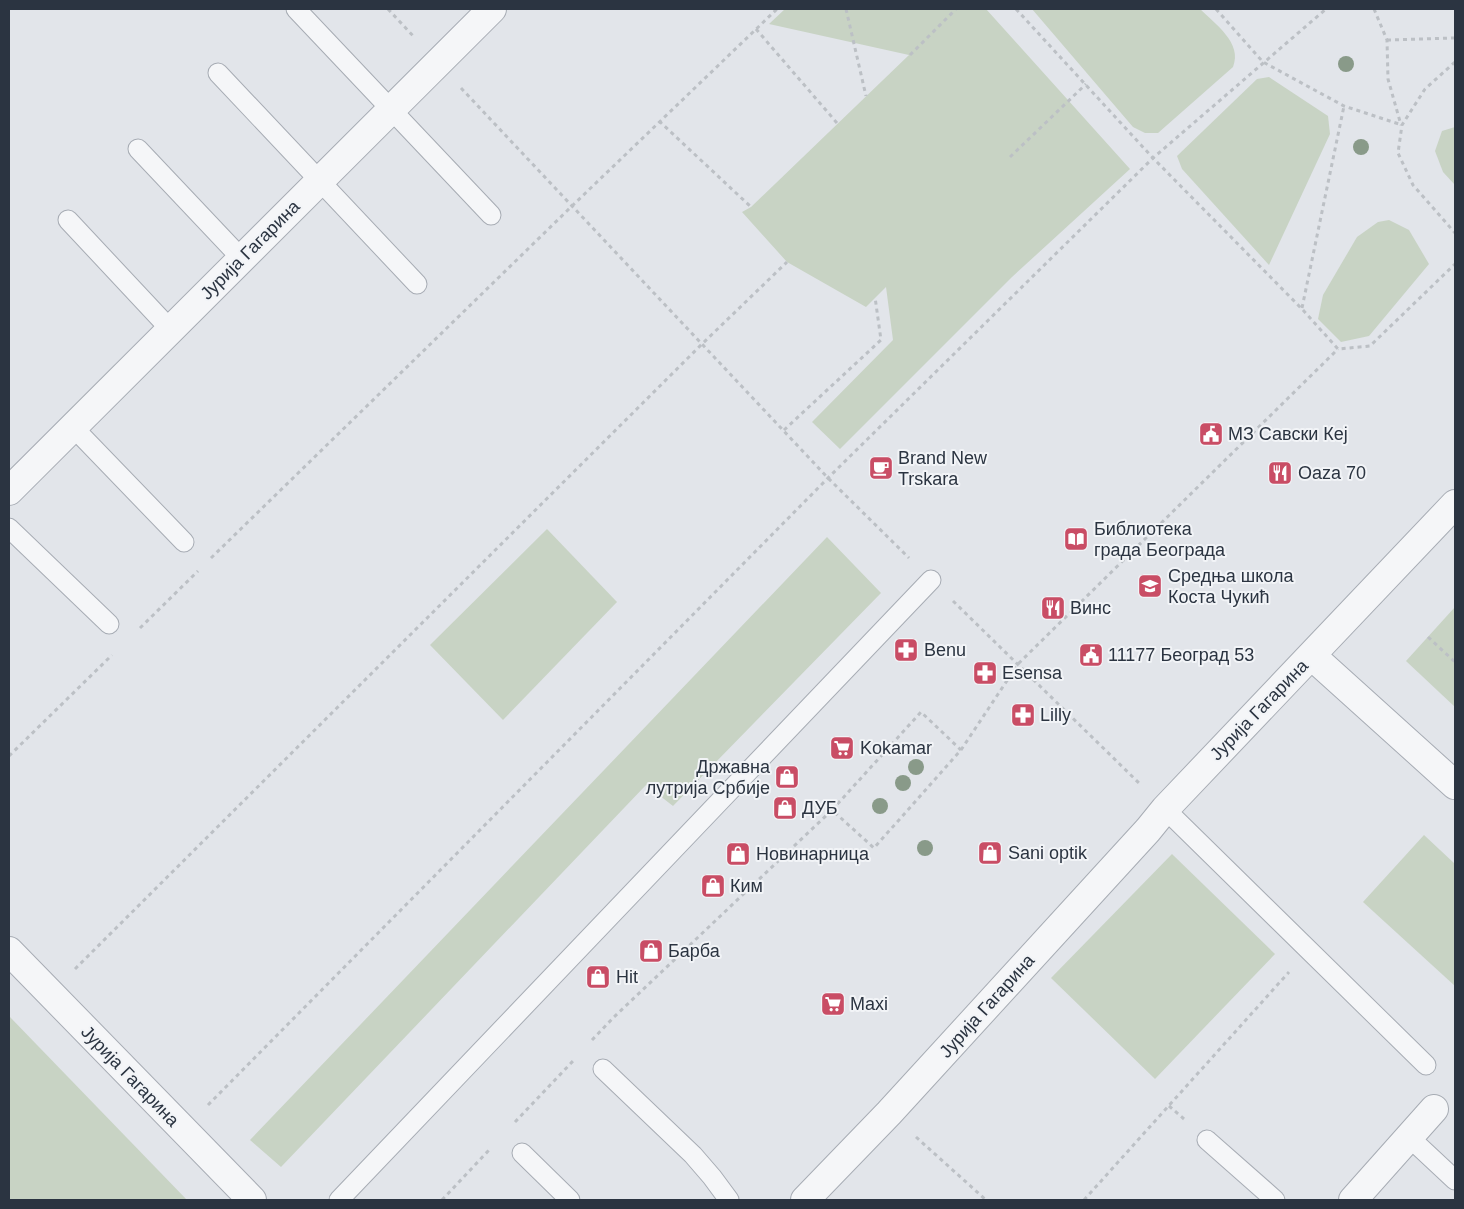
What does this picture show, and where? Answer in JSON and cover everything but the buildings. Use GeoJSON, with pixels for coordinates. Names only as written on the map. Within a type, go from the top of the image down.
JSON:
{"type":"FeatureCollection","features":[{"type":"Feature","properties":{"kind":"street","name":"Јурија Гагарина"},"geometry":{"type":"LineString","coordinates":[[9,491],[491,9]]}},
{"type":"Feature","properties":{"kind":"street","name":"Јурија Гагарина"},"geometry":{"type":"LineString","coordinates":[[805,1200],[890,1113],[1165,809],[1455,504]]}},
{"type":"Feature","properties":{"kind":"street","name":"Јурија Гагарина"},"geometry":{"type":"LineString","coordinates":[[1312,656],[1455,785]]}},
{"type":"Feature","properties":{"kind":"street","name":"Јурија Гагарина"},"geometry":{"type":"LineString","coordinates":[[9,951],[252,1200]]}},
{"type":"Feature","properties":{"kind":"street"},"geometry":{"type":"LineString","coordinates":[[1353,1200],[1434,1109]]}},
{"type":"Feature","properties":{"kind":"lane"},"geometry":{"type":"LineString","coordinates":[[296,9],[491,215]]}},
{"type":"Feature","properties":{"kind":"lane"},"geometry":{"type":"LineString","coordinates":[[218,73],[417,284]]}},
{"type":"Feature","properties":{"kind":"lane"},"geometry":{"type":"LineString","coordinates":[[138,149],[242,259]]}},
{"type":"Feature","properties":{"kind":"lane"},"geometry":{"type":"LineString","coordinates":[[68,220],[170,330]]}},
{"type":"Feature","properties":{"kind":"lane"},"geometry":{"type":"LineString","coordinates":[[73,427],[184,542]]}},
{"type":"Feature","properties":{"kind":"lane"},"geometry":{"type":"LineString","coordinates":[[9,528],[109,624]]}},
{"type":"Feature","properties":{"kind":"lane"},"geometry":{"type":"LineString","coordinates":[[339,1200],[931,580]]}},
{"type":"Feature","properties":{"kind":"lane"},"geometry":{"type":"LineString","coordinates":[[1165,809],[1426,1066]]}},
{"type":"Feature","properties":{"kind":"lane"},"geometry":{"type":"LineString","coordinates":[[603,1069],[693,1155],[729,1200]]}},
{"type":"Feature","properties":{"kind":"lane"},"geometry":{"type":"LineString","coordinates":[[1409,1137],[1455,1180]]}},
{"type":"Feature","properties":{"kind":"lane"},"geometry":{"type":"LineString","coordinates":[[1207,1140],[1275,1200]]}},
{"type":"Feature","properties":{"kind":"lane"},"geometry":{"type":"LineString","coordinates":[[522,1153],[570,1200]]}},
{"type":"Feature","properties":{"kind":"path"},"geometry":{"type":"LineString","coordinates":[[388,9],[828,478],[1165,809]]}},
{"type":"Feature","properties":{"kind":"path"},"geometry":{"type":"LineString","coordinates":[[208,561],[777,9]]}},
{"type":"Feature","properties":{"kind":"path"},"geometry":{"type":"LineString","coordinates":[[846,9],[866,96]]}},
{"type":"Feature","properties":{"kind":"path"},"geometry":{"type":"LineString","coordinates":[[910,55],[956,9]]}},
{"type":"Feature","properties":{"kind":"path"},"geometry":{"type":"LineString","coordinates":[[1016,9],[1153,158],[1302,309],[1338,349]]}},
{"type":"Feature","properties":{"kind":"path"},"geometry":{"type":"LineString","coordinates":[[1216,9],[1220,11],[1263,62],[1344,106],[1402,125]]}},
{"type":"Feature","properties":{"kind":"path"},"geometry":{"type":"LineString","coordinates":[[183,1130],[828,478],[1153,158],[1326,9]]}},
{"type":"Feature","properties":{"kind":"path"},"geometry":{"type":"LineString","coordinates":[[1374,9],[1388,40],[1388,79],[1402,125]]}},
{"type":"Feature","properties":{"kind":"path"},"geometry":{"type":"LineString","coordinates":[[756,29],[837,123]]}},
{"type":"Feature","properties":{"kind":"path"},"geometry":{"type":"LineString","coordinates":[[1388,40],[1455,38]]}},
{"type":"Feature","properties":{"kind":"path"},"geometry":{"type":"LineString","coordinates":[[1455,62],[1425,89],[1402,125],[1398,153],[1413,185],[1455,233]]}},
{"type":"Feature","properties":{"kind":"path"},"geometry":{"type":"LineString","coordinates":[[1010,157],[1086,84]]}},
{"type":"Feature","properties":{"kind":"path"},"geometry":{"type":"LineString","coordinates":[[1302,309],[1344,106]]}},
{"type":"Feature","properties":{"kind":"path"},"geometry":{"type":"LineString","coordinates":[[659,122],[751,207]]}},
{"type":"Feature","properties":{"kind":"path"},"geometry":{"type":"LineString","coordinates":[[50,995],[702,344],[787,262]]}},
{"type":"Feature","properties":{"kind":"path"},"geometry":{"type":"LineString","coordinates":[[832,810],[874,848],[961,750],[1018,664],[1338,349],[1370,346],[1455,264]]}},
{"type":"Feature","properties":{"kind":"path"},"geometry":{"type":"LineString","coordinates":[[784,430],[881,340],[875,297]]}},
{"type":"Feature","properties":{"kind":"path"},"geometry":{"type":"LineString","coordinates":[[137,630],[201,568]]}},
{"type":"Feature","properties":{"kind":"path"},"geometry":{"type":"LineString","coordinates":[[1428,637],[1455,662]]}},
{"type":"Feature","properties":{"kind":"path"},"geometry":{"type":"LineString","coordinates":[[9,756],[116,651]]}},
{"type":"Feature","properties":{"kind":"path"},"geometry":{"type":"LineString","coordinates":[[588,1045],[621,1010],[832,810],[921,712],[961,750]]}},
{"type":"Feature","properties":{"kind":"path"},"geometry":{"type":"LineString","coordinates":[[1084,1200],[1308,951]]}},
{"type":"Feature","properties":{"kind":"path"},"geometry":{"type":"LineString","coordinates":[[515,1123],[574,1059]]}},
{"type":"Feature","properties":{"kind":"path"},"geometry":{"type":"LineString","coordinates":[[890,1113],[986,1200]]}},
{"type":"Feature","properties":{"kind":"path"},"geometry":{"type":"LineString","coordinates":[[442,1200],[495,1144]]}},
{"type":"Feature","properties":{"kind":"green space"},"geometry":{"type":"Polygon","coordinates":[[[785,9],[986,9],[1130,169],[1012,277],[840,449],[812,422],[893,340],[886,287],[866,307],[787,262],[742,212],[751,207],[909,55],[769,24],[785,9]]]}},
{"type":"Feature","properties":{"kind":"green space"},"geometry":{"type":"Polygon","coordinates":[[[1032,9],[1200,9],[1220,28],[1231,42],[1235,58],[1233,67],[1158,133],[1145,133],[1133,127],[1032,9]]]}},
{"type":"Feature","properties":{"kind":"green space"},"geometry":{"type":"Polygon","coordinates":[[[1269,77],[1328,116],[1330,134],[1269,265],[1182,169],[1177,156],[1257,79],[1269,77]]]}},
{"type":"Feature","properties":{"kind":"green space"},"geometry":{"type":"Polygon","coordinates":[[[1455,127],[1455,185],[1443,172],[1435,151],[1442,131],[1455,127]]]}},
{"type":"Feature","properties":{"kind":"green space"},"geometry":{"type":"Polygon","coordinates":[[[1389,220],[1409,230],[1429,264],[1369,336],[1341,342],[1318,319],[1323,295],[1357,237],[1378,222],[1389,220]]]}},
{"type":"Feature","properties":{"kind":"green space"},"geometry":{"type":"Polygon","coordinates":[[[547,529],[617,602],[503,720],[430,645],[547,529]]]}},
{"type":"Feature","properties":{"kind":"green space"},"geometry":{"type":"Polygon","coordinates":[[[827,537],[881,593],[673,806],[646,785],[281,1167],[250,1140],[827,537]]]}},
{"type":"Feature","properties":{"kind":"green space"},"geometry":{"type":"Polygon","coordinates":[[[1455,607],[1455,707],[1406,661],[1455,607]]]}},
{"type":"Feature","properties":{"kind":"green space"},"geometry":{"type":"Polygon","coordinates":[[[1424,835],[1455,864],[1455,986],[1363,902],[1424,835]]]}},
{"type":"Feature","properties":{"kind":"green space"},"geometry":{"type":"Polygon","coordinates":[[[1172,854],[1275,954],[1155,1079],[1051,978],[1172,854]]]}},
{"type":"Feature","properties":{"kind":"green space"},"geometry":{"type":"Polygon","coordinates":[[[9,1016],[187,1200],[9,1200],[9,1016]]]}},
{"type":"Feature","properties":{"kind":"place","name":"МЗ Савски Кеј"},"geometry":{"type":"Point","coordinates":[1211,434]}},
{"type":"Feature","properties":{"kind":"place","name":"Brand New Trskara"},"geometry":{"type":"Point","coordinates":[881,468]}},
{"type":"Feature","properties":{"kind":"place","name":"Oaza 70"},"geometry":{"type":"Point","coordinates":[1280,473]}},
{"type":"Feature","properties":{"kind":"place","name":"Библиотека града Београда"},"geometry":{"type":"Point","coordinates":[1076,539]}},
{"type":"Feature","properties":{"kind":"place","name":"Средња школа Коста Чукић"},"geometry":{"type":"Point","coordinates":[1150,586]}},
{"type":"Feature","properties":{"kind":"place","name":"Винс"},"geometry":{"type":"Point","coordinates":[1053,608]}},
{"type":"Feature","properties":{"kind":"place","name":"Benu"},"geometry":{"type":"Point","coordinates":[906,650]}},
{"type":"Feature","properties":{"kind":"place","name":"11177 Београд 53"},"geometry":{"type":"Point","coordinates":[1091,655]}},
{"type":"Feature","properties":{"kind":"place","name":"Esensa"},"geometry":{"type":"Point","coordinates":[985,673]}},
{"type":"Feature","properties":{"kind":"place","name":"Lilly"},"geometry":{"type":"Point","coordinates":[1023,715]}},
{"type":"Feature","properties":{"kind":"place","name":"Kokamar"},"geometry":{"type":"Point","coordinates":[842,748]}},
{"type":"Feature","properties":{"kind":"place","name":"Државна лутрија Србије"},"geometry":{"type":"Point","coordinates":[787,777]}},
{"type":"Feature","properties":{"kind":"place","name":"ДУБ"},"geometry":{"type":"Point","coordinates":[785,808]}},
{"type":"Feature","properties":{"kind":"place","name":"Sani optik"},"geometry":{"type":"Point","coordinates":[990,853]}},
{"type":"Feature","properties":{"kind":"place","name":"Новинарница"},"geometry":{"type":"Point","coordinates":[738,854]}},
{"type":"Feature","properties":{"kind":"place","name":"Ким"},"geometry":{"type":"Point","coordinates":[713,886]}},
{"type":"Feature","properties":{"kind":"place","name":"Барба"},"geometry":{"type":"Point","coordinates":[651,951]}},
{"type":"Feature","properties":{"kind":"place","name":"Hit"},"geometry":{"type":"Point","coordinates":[598,977]}},
{"type":"Feature","properties":{"kind":"place","name":"Maxi"},"geometry":{"type":"Point","coordinates":[833,1004]}}]}
